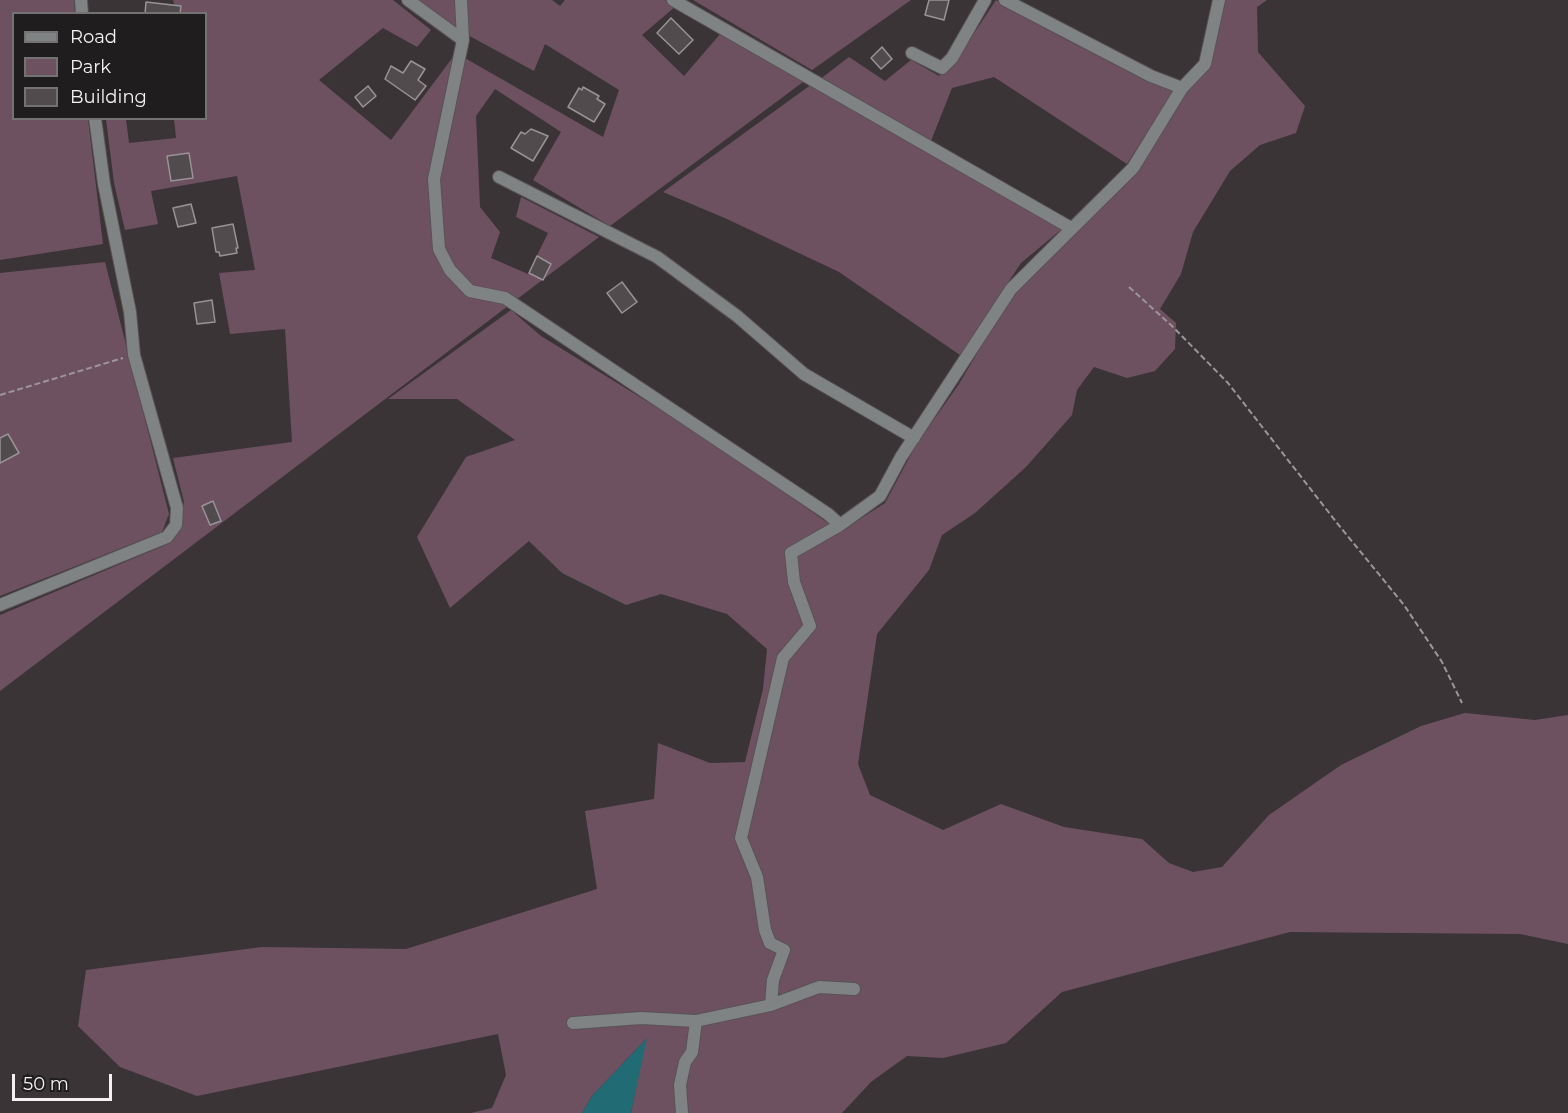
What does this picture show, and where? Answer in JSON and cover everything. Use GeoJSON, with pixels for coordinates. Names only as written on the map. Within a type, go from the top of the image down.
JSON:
{"type":"FeatureCollection","features":[{"type":"Feature","properties":{"kind":"street"},"geometry":{"type":"LineString","coordinates":[[408,0],[463,40]]}},
{"type":"Feature","properties":{"kind":"street"},"geometry":{"type":"LineString","coordinates":[[462,0],[463,40],[434,179],[439,249],[450,270],[470,291],[505,298],[828,514],[840,525]]}},
{"type":"Feature","properties":{"kind":"street"},"geometry":{"type":"LineString","coordinates":[[673,0],[1071,228]]}},
{"type":"Feature","properties":{"kind":"street"},"geometry":{"type":"LineString","coordinates":[[912,53],[942,68],[952,58],[985,0]]}},
{"type":"Feature","properties":{"kind":"street"},"geometry":{"type":"LineString","coordinates":[[1005,0],[1151,76],[1182,88]]}},
{"type":"Feature","properties":{"kind":"street"},"geometry":{"type":"LineString","coordinates":[[771,1005],[773,980],[784,950],[770,943],[765,930],[757,877],[741,838],[783,658],[810,627],[794,582],[791,553],[840,525],[880,496],[901,457],[1011,289],[1133,168],[1182,88],[1205,64],[1219,0]]}},
{"type":"Feature","properties":{"kind":"street"},"geometry":{"type":"LineString","coordinates":[[0,605],[167,537],[176,525],[177,507],[134,355],[130,312],[104,184],[95,120]]}},
{"type":"Feature","properties":{"kind":"street"},"geometry":{"type":"LineString","coordinates":[[500,177],[657,257],[737,316],[804,374],[914,438]]}},
{"type":"Feature","properties":{"kind":"street"},"geometry":{"type":"LineString","coordinates":[[573,1023],[640,1018],[696,1021],[771,1005],[819,987],[854,989]]}},
{"type":"Feature","properties":{"kind":"street"},"geometry":{"type":"LineString","coordinates":[[682,1113],[680,1085],[685,1062],[692,1052],[696,1021]]}},
{"type":"Feature","properties":{"kind":"path"},"geometry":{"type":"LineString","coordinates":[[1129,287],[1172,326],[1228,383],[1404,605],[1442,662],[1462,703]]}},
{"type":"Feature","properties":{"kind":"path"},"geometry":{"type":"LineString","coordinates":[[0,395],[134,355]]}},
{"type":"Feature","properties":{"kind":"green space"},"geometry":{"type":"Polygon","coordinates":[[[0,0],[74,0],[75,12],[12,12],[12,120],[88,120],[103,244],[0,260],[0,0]]]}},
{"type":"Feature","properties":{"kind":"green space"},"geometry":{"type":"Polygon","coordinates":[[[173,0],[393,0],[431,30],[417,47],[383,28],[319,80],[391,140],[456,53],[603,137],[619,90],[545,44],[534,71],[453,27],[416,0],[552,0],[560,6],[565,0],[665,0],[676,6],[642,35],[684,76],[721,33],[803,82],[610,226],[533,180],[561,132],[495,89],[476,116],[480,207],[500,232],[491,258],[528,274],[548,233],[516,217],[521,197],[599,237],[0,691],[0,615],[170,543],[184,502],[173,458],[292,442],[285,329],[230,334],[219,273],[255,270],[237,176],[151,191],[158,224],[125,230],[114,183],[106,120],[126,120],[129,143],[176,138],[174,120],[207,120],[207,12],[177,12],[173,0]]]}},
{"type":"Feature","properties":{"kind":"green space"},"geometry":{"type":"Polygon","coordinates":[[[693,0],[911,0],[812,70],[693,0]]]}},
{"type":"Feature","properties":{"kind":"green space"},"geometry":{"type":"Polygon","coordinates":[[[996,0],[1063,38],[1144,79],[1174,90],[1127,164],[994,77],[952,88],[927,151],[1063,228],[1021,263],[960,355],[839,272],[727,219],[663,192],[849,57],[885,81],[911,60],[939,76],[959,56],[996,0]]]}},
{"type":"Feature","properties":{"kind":"green space"},"geometry":{"type":"Polygon","coordinates":[[[1224,0],[1267,0],[1257,7],[1258,52],[1305,106],[1296,133],[1260,145],[1230,171],[1193,232],[1181,274],[1160,309],[1176,323],[1175,349],[1155,371],[1127,378],[1094,367],[1077,390],[1072,415],[1026,467],[975,513],[942,535],[929,570],[877,634],[858,764],[870,795],[943,830],[1001,804],[1064,827],[1142,839],[1169,863],[1193,872],[1222,867],[1269,815],[1341,765],[1421,726],[1465,713],[1535,720],[1568,715],[1568,944],[1520,934],[1290,932],[1062,992],[1006,1043],[943,1058],[907,1056],[871,1082],[842,1113],[631,1113],[646,1039],[592,1096],[582,1113],[471,1113],[492,1108],[506,1075],[498,1034],[197,1096],[120,1067],[78,1026],[86,970],[262,947],[406,949],[597,889],[585,811],[654,799],[658,743],[710,763],[745,762],[763,689],[767,649],[727,614],[661,594],[626,605],[562,573],[529,541],[450,608],[417,537],[466,457],[515,440],[457,399],[388,399],[511,310],[541,336],[708,439],[828,523],[843,530],[885,503],[916,445],[959,384],[1014,293],[1134,174],[1184,94],[1208,68],[1224,0]]]}},
{"type":"Feature","properties":{"kind":"green space"},"geometry":{"type":"Polygon","coordinates":[[[105,262],[169,514],[162,532],[0,596],[0,273],[105,262]]]}},
{"type":"Feature","properties":{"kind":"water"},"geometry":{"type":"Polygon","coordinates":[[[647,1038],[631,1113],[582,1113],[592,1096],[647,1038]]]}},
{"type":"Feature","properties":{"kind":"building"},"geometry":{"type":"Polygon","coordinates":[[[929,0],[949,0],[944,20],[925,15],[929,0]]]}},
{"type":"Feature","properties":{"kind":"building"},"geometry":{"type":"Polygon","coordinates":[[[146,2],[181,6],[180,12],[145,12],[146,2]]]}},
{"type":"Feature","properties":{"kind":"building"},"geometry":{"type":"Polygon","coordinates":[[[671,18],[693,40],[679,54],[657,33],[671,18]]]}},
{"type":"Feature","properties":{"kind":"building"},"geometry":{"type":"Polygon","coordinates":[[[882,47],[892,59],[881,69],[871,58],[882,47]]]}},
{"type":"Feature","properties":{"kind":"building"},"geometry":{"type":"Polygon","coordinates":[[[411,61],[425,69],[418,80],[426,86],[415,100],[385,79],[391,66],[403,73],[411,61]]]}},
{"type":"Feature","properties":{"kind":"building"},"geometry":{"type":"Polygon","coordinates":[[[368,86],[376,96],[363,107],[355,97],[368,86]]]}},
{"type":"Feature","properties":{"kind":"building"},"geometry":{"type":"Polygon","coordinates":[[[583,87],[599,96],[597,99],[605,104],[594,122],[568,107],[579,88],[582,90],[583,87]]]}},
{"type":"Feature","properties":{"kind":"building"},"geometry":{"type":"Polygon","coordinates":[[[531,129],[548,136],[533,161],[511,148],[521,132],[525,134],[531,129]]]}},
{"type":"Feature","properties":{"kind":"building"},"geometry":{"type":"Polygon","coordinates":[[[189,153],[193,178],[171,181],[167,156],[189,153]]]}},
{"type":"Feature","properties":{"kind":"building"},"geometry":{"type":"Polygon","coordinates":[[[191,204],[196,223],[178,227],[173,208],[191,204]]]}},
{"type":"Feature","properties":{"kind":"building"},"geometry":{"type":"Polygon","coordinates":[[[233,224],[237,253],[220,256],[219,252],[216,252],[212,228],[233,224]]]}},
{"type":"Feature","properties":{"kind":"building"},"geometry":{"type":"Polygon","coordinates":[[[537,256],[551,264],[543,280],[529,273],[537,256]]]}},
{"type":"Feature","properties":{"kind":"building"},"geometry":{"type":"Polygon","coordinates":[[[622,282],[637,302],[622,313],[607,293],[622,282]]]}},
{"type":"Feature","properties":{"kind":"building"},"geometry":{"type":"Polygon","coordinates":[[[212,300],[215,322],[197,324],[194,303],[212,300]]]}},
{"type":"Feature","properties":{"kind":"building"},"geometry":{"type":"Polygon","coordinates":[[[8,434],[19,453],[0,463],[0,438],[8,434]]]}},
{"type":"Feature","properties":{"kind":"building"},"geometry":{"type":"Polygon","coordinates":[[[213,501],[221,521],[210,525],[202,506],[213,501]]]}}]}
